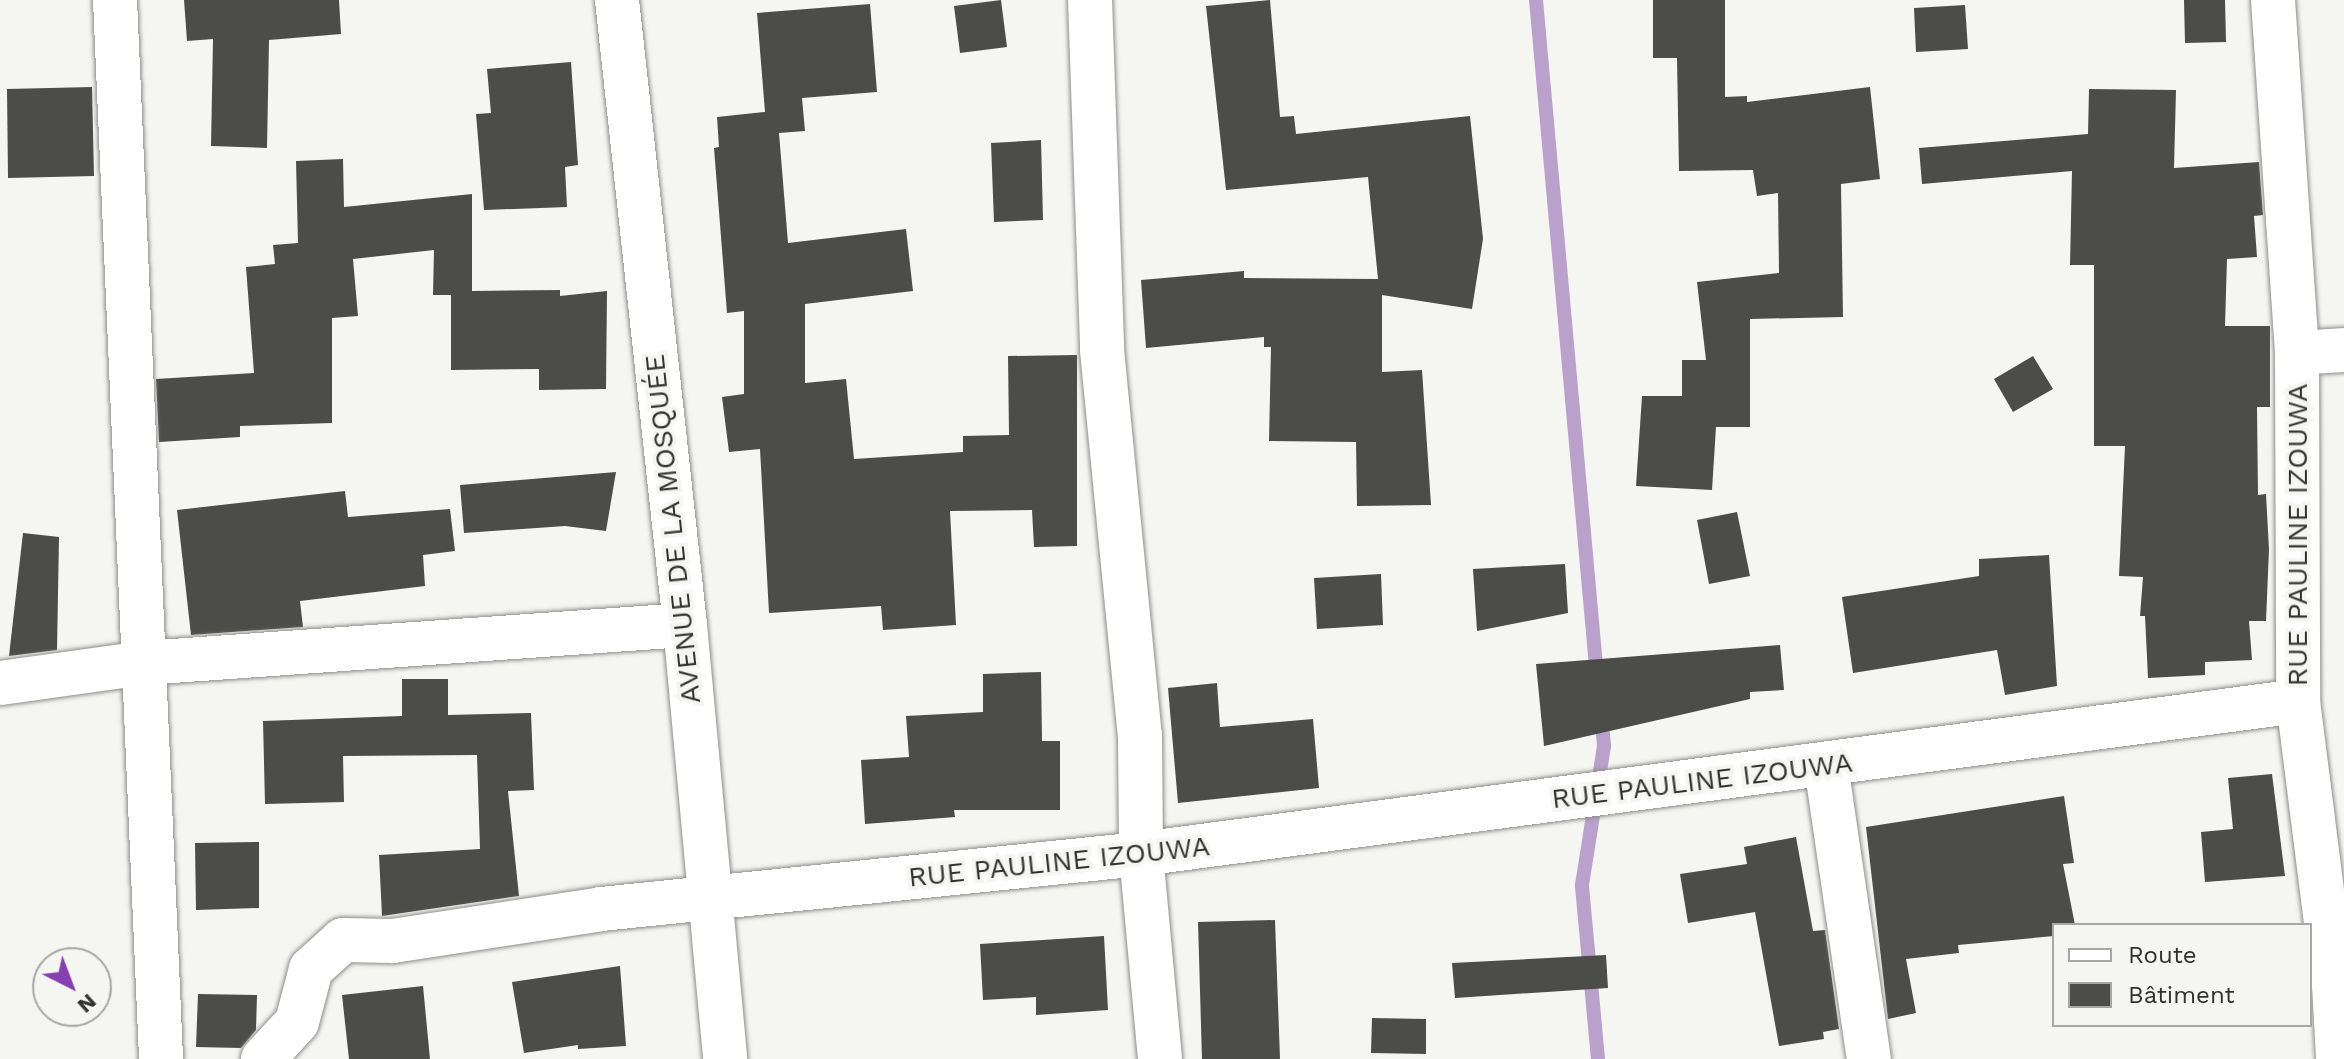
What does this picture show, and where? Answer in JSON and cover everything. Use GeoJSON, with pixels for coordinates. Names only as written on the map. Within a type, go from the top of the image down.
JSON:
{"type":"FeatureCollection","features":[{"type":"Feature","properties":{"kind":"street"},"geometry":{"type":"LineString","coordinates":[[115,0],[161,1059]]}},
{"type":"Feature","properties":{"kind":"street","name":"AVENUE DE LA MOSQUÉE"},"geometry":{"type":"LineString","coordinates":[[617,0],[685,625],[725,1059]]}},
{"type":"Feature","properties":{"kind":"street"},"geometry":{"type":"LineString","coordinates":[[1090,0],[1102,350],[1140,735],[1141,854],[1160,1059]]}},
{"type":"Feature","properties":{"kind":"street"},"geometry":{"type":"LineString","coordinates":[[2273,0],[2297,353]]}},
{"type":"Feature","properties":{"kind":"street","name":"RUE PAULINE IZOUWA"},"geometry":{"type":"LineString","coordinates":[[263,1059],[297,1022],[311,969],[343,940],[393,941],[601,909],[1141,854],[2298,701],[2297,353],[2344,350]]}},
{"type":"Feature","properties":{"kind":"street"},"geometry":{"type":"LineString","coordinates":[[0,683],[144,663],[685,625]]}},
{"type":"Feature","properties":{"kind":"street"},"geometry":{"type":"LineString","coordinates":[[2298,701],[2339,987],[2338,1059]]}},
{"type":"Feature","properties":{"kind":"street"},"geometry":{"type":"LineString","coordinates":[[1826,765],[1869,1059]]}},
{"type":"Feature","properties":{"kind":"building"},"geometry":{"type":"Polygon","coordinates":[[[184,0],[339,0],[341,34],[269,40],[267,148],[211,146],[213,39],[187,41],[184,0]]]}},
{"type":"Feature","properties":{"kind":"building"},"geometry":{"type":"Polygon","coordinates":[[[1001,0],[1007,47],[960,53],[954,6],[1001,0]]]}},
{"type":"Feature","properties":{"kind":"building"},"geometry":{"type":"Polygon","coordinates":[[[1270,0],[1280,117],[1294,116],[1296,134],[1470,116],[1483,239],[1472,309],[1382,295],[1382,372],[1422,370],[1431,505],[1357,506],[1356,442],[1269,441],[1271,347],[1264,347],[1264,337],[1146,348],[1141,280],[1244,271],[1244,278],[1378,279],[1368,177],[1226,190],[1206,6],[1270,0]]]}},
{"type":"Feature","properties":{"kind":"building"},"geometry":{"type":"Polygon","coordinates":[[[1653,0],[1725,0],[1725,97],[1747,96],[1747,102],[1870,87],[1880,179],[1841,184],[1843,317],[1750,319],[1750,427],[1716,427],[1712,490],[1636,486],[1642,396],[1682,396],[1682,360],[1706,360],[1697,282],[1779,273],[1778,193],[1757,196],[1753,170],[1679,171],[1677,58],[1653,58],[1653,0]]]}},
{"type":"Feature","properties":{"kind":"building"},"geometry":{"type":"Polygon","coordinates":[[[2184,0],[2225,0],[2226,42],[2185,43],[2184,0]]]}},
{"type":"Feature","properties":{"kind":"building"},"geometry":{"type":"Polygon","coordinates":[[[870,4],[877,92],[802,98],[805,131],[779,133],[788,243],[906,229],[913,291],[805,304],[805,383],[846,379],[854,459],[963,452],[963,436],[1009,435],[1008,356],[1077,355],[1077,546],[1034,547],[1032,510],[950,511],[956,625],[883,630],[881,606],[769,613],[760,449],[729,452],[722,397],[744,394],[744,311],[727,313],[714,148],[719,147],[717,117],[765,112],[757,13],[870,4]]]}},
{"type":"Feature","properties":{"kind":"building"},"geometry":{"type":"Polygon","coordinates":[[[1965,5],[1968,49],[1916,52],[1914,8],[1965,5]]]}},
{"type":"Feature","properties":{"kind":"building"},"geometry":{"type":"Polygon","coordinates":[[[571,62],[578,165],[565,167],[567,207],[484,210],[476,114],[491,113],[487,69],[571,62]]]}},
{"type":"Feature","properties":{"kind":"building"},"geometry":{"type":"Polygon","coordinates":[[[92,87],[94,176],[8,178],[7,89],[92,87]]]}},
{"type":"Feature","properties":{"kind":"building"},"geometry":{"type":"Polygon","coordinates":[[[2089,89],[2176,90],[2174,168],[2259,162],[2263,215],[2254,216],[2257,257],[2227,259],[2225,326],[2270,326],[2270,407],[2257,407],[2258,495],[2266,494],[2269,549],[2266,621],[2249,621],[2252,660],[2205,662],[2205,675],[2148,678],[2145,616],[2140,616],[2143,577],[2119,576],[2125,446],[2094,446],[2094,265],[2070,265],[2072,171],[1922,184],[1919,148],[2088,134],[2089,89]]]}},
{"type":"Feature","properties":{"kind":"building"},"geometry":{"type":"Polygon","coordinates":[[[1041,140],[1043,220],[994,222],[991,143],[1041,140]]]}},
{"type":"Feature","properties":{"kind":"building"},"geometry":{"type":"Polygon","coordinates":[[[343,159],[344,207],[472,194],[472,291],[560,290],[560,296],[607,291],[606,389],[539,390],[539,369],[451,370],[451,295],[433,295],[434,250],[353,259],[358,316],[332,318],[332,423],[240,426],[240,437],[159,442],[156,379],[254,373],[246,267],[275,264],[273,245],[298,243],[296,161],[343,159]]]}},
{"type":"Feature","properties":{"kind":"building"},"geometry":{"type":"Polygon","coordinates":[[[2033,356],[2053,389],[2013,412],[1994,379],[2033,356]]]}},
{"type":"Feature","properties":{"kind":"building"},"geometry":{"type":"Polygon","coordinates":[[[616,472],[606,531],[565,526],[464,533],[460,485],[616,472]]]}},
{"type":"Feature","properties":{"kind":"building"},"geometry":{"type":"Polygon","coordinates":[[[345,491],[348,517],[450,509],[455,551],[423,555],[425,586],[300,601],[303,627],[191,635],[177,510],[345,491]]]}},
{"type":"Feature","properties":{"kind":"building"},"geometry":{"type":"Polygon","coordinates":[[[1737,512],[1750,576],[1709,584],[1697,520],[1737,512]]]}},
{"type":"Feature","properties":{"kind":"building"},"geometry":{"type":"Polygon","coordinates":[[[23,533],[59,537],[57,650],[9,656],[23,533]]]}},
{"type":"Feature","properties":{"kind":"building"},"geometry":{"type":"Polygon","coordinates":[[[2049,555],[2057,686],[2005,695],[1997,650],[1853,673],[1842,597],[1979,576],[1979,559],[2049,555]]]}},
{"type":"Feature","properties":{"kind":"building"},"geometry":{"type":"Polygon","coordinates":[[[1565,564],[1568,613],[1477,631],[1473,569],[1565,564]]]}},
{"type":"Feature","properties":{"kind":"building"},"geometry":{"type":"Polygon","coordinates":[[[1381,574],[1383,625],[1317,629],[1314,578],[1381,574]]]}},
{"type":"Feature","properties":{"kind":"building"},"geometry":{"type":"Polygon","coordinates":[[[1780,645],[1784,690],[1750,692],[1750,699],[1544,746],[1536,664],[1780,645]]]}},
{"type":"Feature","properties":{"kind":"building"},"geometry":{"type":"Polygon","coordinates":[[[1041,672],[1042,741],[1060,741],[1060,810],[954,810],[955,817],[865,824],[861,760],[909,757],[906,716],[983,712],[983,674],[1041,672]]]}},
{"type":"Feature","properties":{"kind":"building"},"geometry":{"type":"Polygon","coordinates":[[[402,679],[448,679],[448,715],[531,713],[534,790],[508,791],[519,896],[382,916],[379,855],[480,849],[477,755],[343,756],[344,802],[265,804],[263,721],[402,716],[402,679]]]}},
{"type":"Feature","properties":{"kind":"building"},"geometry":{"type":"Polygon","coordinates":[[[1217,683],[1220,727],[1313,719],[1319,788],[1178,803],[1168,688],[1217,683]]]}},
{"type":"Feature","properties":{"kind":"building"},"geometry":{"type":"Polygon","coordinates":[[[2272,774],[2285,876],[2205,882],[2201,832],[2233,829],[2228,778],[2272,774]]]}},
{"type":"Feature","properties":{"kind":"building"},"geometry":{"type":"Polygon","coordinates":[[[2064,796],[2074,863],[2063,864],[2075,923],[2052,923],[2052,936],[1958,945],[1959,953],[1906,959],[1916,1013],[1888,1019],[1866,827],[2064,796]]]}},
{"type":"Feature","properties":{"kind":"building"},"geometry":{"type":"Polygon","coordinates":[[[1796,837],[1813,931],[1825,930],[1839,1029],[1823,1032],[1824,1039],[1779,1046],[1755,912],[1688,923],[1680,874],[1747,864],[1744,847],[1796,837]]]}},
{"type":"Feature","properties":{"kind":"building"},"geometry":{"type":"Polygon","coordinates":[[[259,842],[259,908],[196,910],[195,843],[259,842]]]}},
{"type":"Feature","properties":{"kind":"building"},"geometry":{"type":"Polygon","coordinates":[[[1275,920],[1280,1059],[1202,1059],[1198,922],[1275,920]]]}},
{"type":"Feature","properties":{"kind":"building"},"geometry":{"type":"Polygon","coordinates":[[[1104,936],[1108,1010],[1036,1015],[1036,997],[983,1000],[980,944],[1104,936]]]}},
{"type":"Feature","properties":{"kind":"building"},"geometry":{"type":"Polygon","coordinates":[[[1606,955],[1608,988],[1455,998],[1452,963],[1606,955]]]}},
{"type":"Feature","properties":{"kind":"building"},"geometry":{"type":"Polygon","coordinates":[[[620,966],[626,1046],[578,1049],[578,1045],[524,1053],[512,982],[620,966]]]}},
{"type":"Feature","properties":{"kind":"building"},"geometry":{"type":"Polygon","coordinates":[[[423,986],[430,1059],[349,1059],[342,995],[423,986]]]}},
{"type":"Feature","properties":{"kind":"building"},"geometry":{"type":"Polygon","coordinates":[[[198,994],[257,995],[256,1030],[241,1048],[196,1047],[198,994]]]}},
{"type":"Feature","properties":{"kind":"building"},"geometry":{"type":"Polygon","coordinates":[[[1372,1018],[1426,1019],[1426,1054],[1371,1053],[1372,1018]]]}},
{"type":"Feature","properties":{"kind":"waterway"},"geometry":{"type":"LineString","coordinates":[[1536,0],[1597,677]]}},
{"type":"Feature","properties":{"kind":"waterway"},"geometry":{"type":"LineString","coordinates":[[1598,1059],[1582,885],[1604,746],[1601,713]]}}]}
